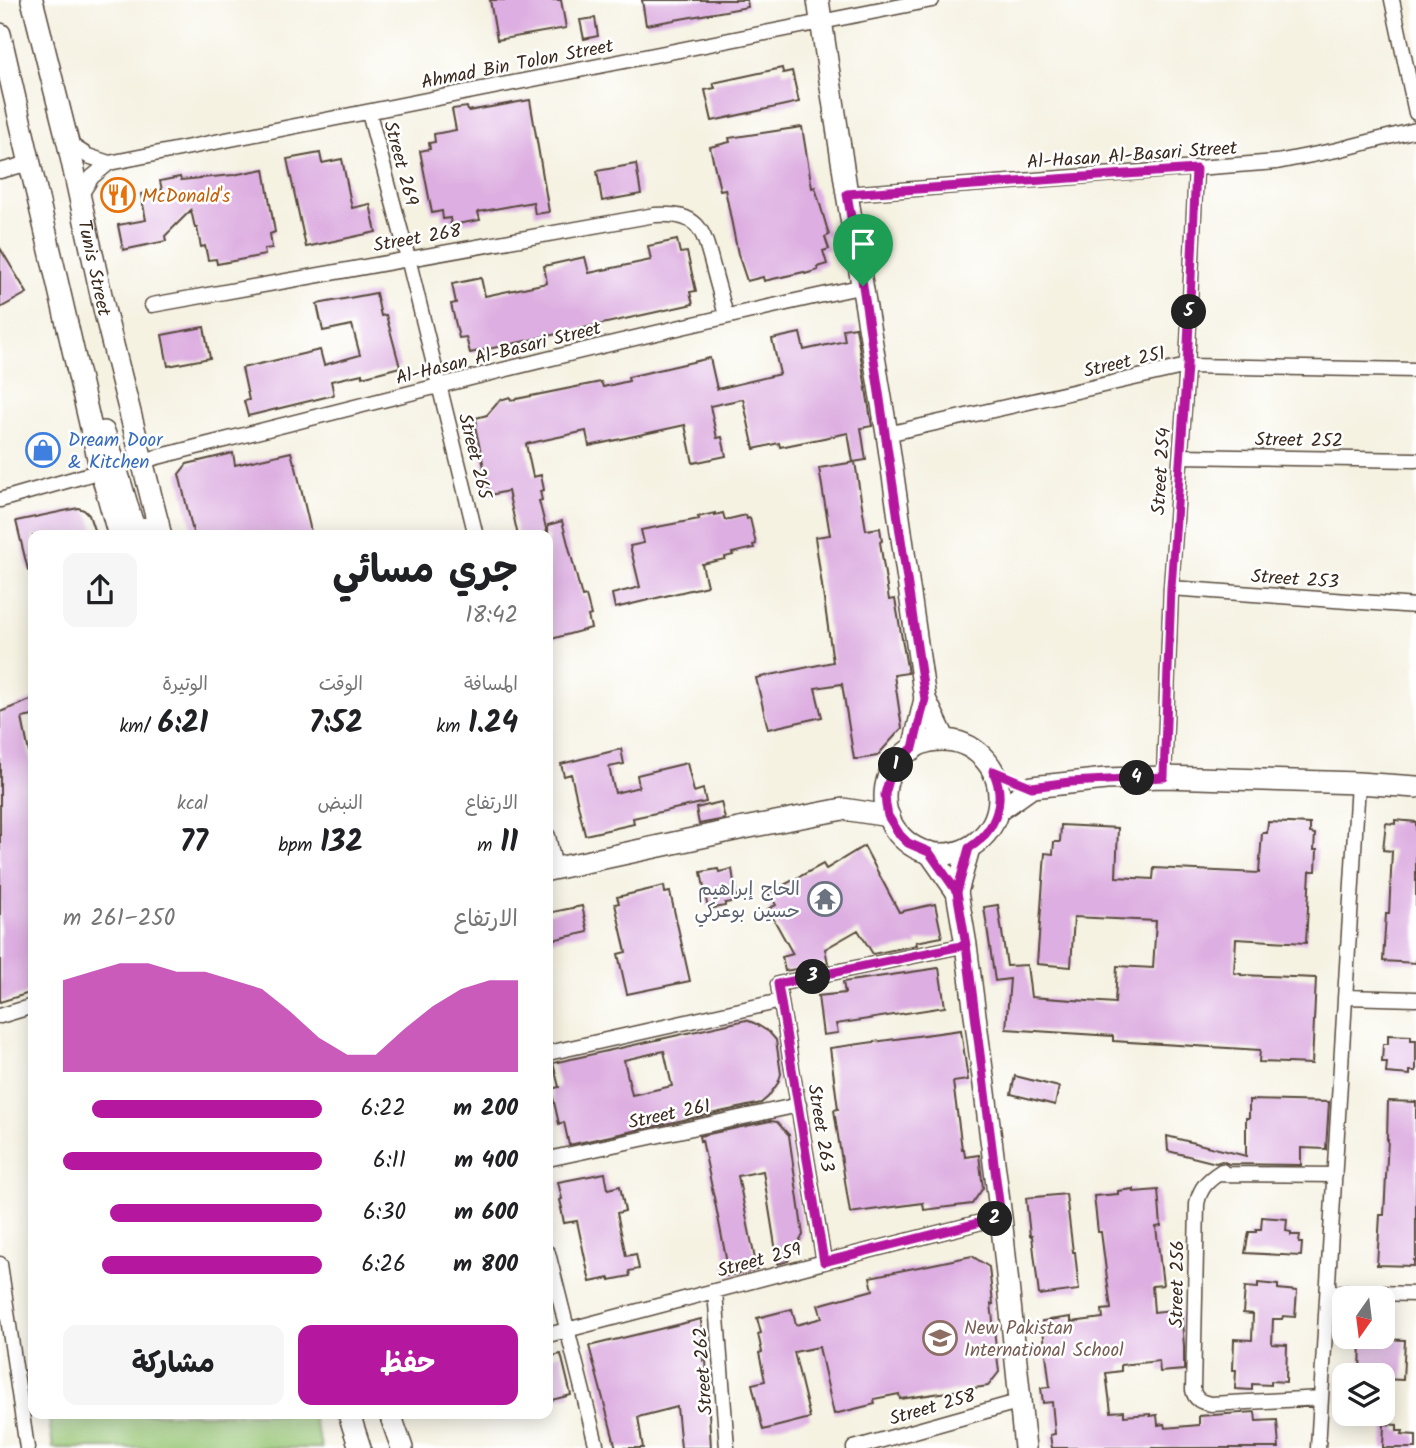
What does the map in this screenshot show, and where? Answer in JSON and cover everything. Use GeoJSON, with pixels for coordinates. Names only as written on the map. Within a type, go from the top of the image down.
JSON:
{"type":"FeatureCollection","features":[{"type":"Feature","properties":{"kind":"street","name":"Tunis Street"},"geometry":{"type":"LineString","coordinates":[[32,0],[159,529]]}},
{"type":"Feature","properties":{"kind":"street","name":"Ahmad Bin Tolon Street"},"geometry":{"type":"LineString","coordinates":[[109,163],[369,113],[820,10],[932,0]]}},
{"type":"Feature","properties":{"kind":"street"},"geometry":{"type":"LineString","coordinates":[[1392,0],[1416,113]]}},
{"type":"Feature","properties":{"kind":"street"},"geometry":{"type":"LineString","coordinates":[[820,10],[887,434],[925,699],[945,740]]}},
{"type":"Feature","properties":{"kind":"street","name":"Tunis Street"},"geometry":{"type":"LineString","coordinates":[[0,34],[101,471],[117,530]]}},
{"type":"Feature","properties":{"kind":"street","name":"Street 269"},"geometry":{"type":"LineString","coordinates":[[369,113],[439,385]]}},
{"type":"Feature","properties":{"kind":"street","name":"Al-Hasan Al-Basari Street"},"geometry":{"type":"LineString","coordinates":[[847,194],[1277,162],[1416,130]]}},
{"type":"Feature","properties":{"kind":"street"},"geometry":{"type":"LineString","coordinates":[[68,143],[88,156],[109,163]]}},
{"type":"Feature","properties":{"kind":"street"},"geometry":{"type":"LineString","coordinates":[[0,171],[30,163]]}},
{"type":"Feature","properties":{"kind":"street"},"geometry":{"type":"LineString","coordinates":[[80,196],[92,177],[109,163]]}},
{"type":"Feature","properties":{"kind":"street","name":"Street 254"},"geometry":{"type":"LineString","coordinates":[[1164,777],[1171,588],[1187,366],[1196,169]]}},
{"type":"Feature","properties":{"kind":"street","name":"Street 268"},"geometry":{"type":"LineString","coordinates":[[152,305],[655,215],[672,215],[689,219],[705,236],[726,316]]}},
{"type":"Feature","properties":{"kind":"street","name":"Al-Hasan Al-Basari Street"},"geometry":{"type":"LineString","coordinates":[[142,461],[439,385],[863,286]]}},
{"type":"Feature","properties":{"kind":"street","name":"Street 251"},"geometry":{"type":"LineString","coordinates":[[887,434],[1187,366],[1416,370]]}},
{"type":"Feature","properties":{"kind":"street","name":"Street 265"},"geometry":{"type":"LineString","coordinates":[[439,385],[475,530]]}},
{"type":"Feature","properties":{"kind":"street"},"geometry":{"type":"LineString","coordinates":[[87,411],[103,431],[133,525],[140,529],[159,529]]}},
{"type":"Feature","properties":{"kind":"street","name":"Street 252"},"geometry":{"type":"LineString","coordinates":[[1181,456],[1416,460]]}},
{"type":"Feature","properties":{"kind":"street"},"geometry":{"type":"LineString","coordinates":[[0,500],[101,471]]}},
{"type":"Feature","properties":{"kind":"street","name":"Street 253"},"geometry":{"type":"LineString","coordinates":[[1171,588],[1416,606]]}},
{"type":"Feature","properties":{"kind":"street"},"geometry":{"type":"LineString","coordinates":[[913,748],[925,699]]}},
{"type":"Feature","properties":{"kind":"street"},"geometry":{"type":"LineString","coordinates":[[945,740],[976,751],[985,759],[993,771],[999,789],[998,811],[989,831],[969,848],[951,853],[929,852],[908,843],[888,816],[885,794],[887,783],[897,763],[913,748],[945,740]]}},
{"type":"Feature","properties":{"kind":"street"},"geometry":{"type":"LineString","coordinates":[[993,771],[1032,787]]}},
{"type":"Feature","properties":{"kind":"street"},"geometry":{"type":"LineString","coordinates":[[998,811],[1032,787],[1070,782],[1164,777],[1416,787]]}},
{"type":"Feature","properties":{"kind":"street"},"geometry":{"type":"LineString","coordinates":[[553,869],[843,809],[887,783]]}},
{"type":"Feature","properties":{"kind":"street"},"geometry":{"type":"LineString","coordinates":[[1318,1448],[1358,783]]}},
{"type":"Feature","properties":{"kind":"street"},"geometry":{"type":"LineString","coordinates":[[843,809],[888,816]]}},
{"type":"Feature","properties":{"kind":"street"},"geometry":{"type":"LineString","coordinates":[[969,848],[957,892],[1001,1217],[1025,1448]]}},
{"type":"Feature","properties":{"kind":"street"},"geometry":{"type":"LineString","coordinates":[[929,852],[957,892]]}},
{"type":"Feature","properties":{"kind":"street","name":"Street 263"},"geometry":{"type":"LineString","coordinates":[[824,1262],[778,984],[966,945]]}},
{"type":"Feature","properties":{"kind":"street"},"geometry":{"type":"LineString","coordinates":[[1345,997],[1416,999]]}},
{"type":"Feature","properties":{"kind":"street"},"geometry":{"type":"LineString","coordinates":[[553,1052],[781,1001]]}},
{"type":"Feature","properties":{"kind":"street"},"geometry":{"type":"LineString","coordinates":[[0,1016],[28,1008]]}},
{"type":"Feature","properties":{"kind":"street","name":"Street 261"},"geometry":{"type":"LineString","coordinates":[[553,1158],[799,1105]]}},
{"type":"Feature","properties":{"kind":"street","name":"Street 256"},"geometry":{"type":"LineString","coordinates":[[1321,1398],[1211,1404],[1199,1401],[1195,1396],[1197,1203],[1206,1182],[1222,1171],[1220,1174],[1335,1175]]}},
{"type":"Feature","properties":{"kind":"street","name":"Street 259"},"geometry":{"type":"LineString","coordinates":[[553,1334],[1001,1217]]}},
{"type":"Feature","properties":{"kind":"street"},"geometry":{"type":"LineString","coordinates":[[0,1264],[27,1448]]}},
{"type":"Feature","properties":{"kind":"street"},"geometry":{"type":"LineString","coordinates":[[553,1272],[597,1448]]}},
{"type":"Feature","properties":{"kind":"street","name":"Street 262"},"geometry":{"type":"LineString","coordinates":[[715,1291],[727,1448]]}},
{"type":"Feature","properties":{"kind":"street"},"geometry":{"type":"LineString","coordinates":[[1328,1292],[1416,1294]]}},
{"type":"Feature","properties":{"kind":"street","name":"Street 258"},"geometry":{"type":"LineString","coordinates":[[854,1448],[1021,1401]]}},
{"type":"Feature","properties":{"kind":"street"},"geometry":{"type":"LineString","coordinates":[[351,1419],[360,1448]]}},
{"type":"Feature","properties":{"kind":"street"},"geometry":{"type":"LineString","coordinates":[[392,1419],[402,1448]]}},
{"type":"Feature","properties":{"kind":"green space"},"geometry":{"type":"Polygon","coordinates":[[[49,1419],[313,1419],[322,1448],[53,1448],[49,1419]]]}},
{"type":"Feature","properties":{"kind":"building"},"geometry":{"type":"Polygon","coordinates":[[[490,0],[561,0],[566,28],[497,40],[490,0]]]}},
{"type":"Feature","properties":{"kind":"building"},"geometry":{"type":"Polygon","coordinates":[[[642,0],[747,0],[748,7],[646,25],[642,0]]]}},
{"type":"Feature","properties":{"kind":"building"},"geometry":{"type":"Polygon","coordinates":[[[595,18],[598,36],[584,39],[580,20],[595,18]]]}},
{"type":"Feature","properties":{"kind":"building"},"geometry":{"type":"Polygon","coordinates":[[[782,68],[783,73],[792,71],[799,102],[712,121],[705,90],[715,88],[713,83],[782,68]]]}},
{"type":"Feature","properties":{"kind":"building"},"geometry":{"type":"Polygon","coordinates":[[[530,100],[549,212],[535,214],[533,202],[478,212],[480,220],[451,225],[450,218],[443,219],[442,211],[432,213],[420,151],[430,149],[429,143],[435,142],[434,134],[456,130],[452,109],[467,107],[468,111],[530,100]]]}},
{"type":"Feature","properties":{"kind":"building"},"geometry":{"type":"Polygon","coordinates":[[[802,127],[812,188],[815,187],[829,235],[825,237],[829,249],[823,251],[827,264],[805,274],[804,272],[764,281],[763,277],[747,281],[738,254],[725,189],[720,190],[710,147],[730,142],[729,138],[802,127]]]}},
{"type":"Feature","properties":{"kind":"building"},"geometry":{"type":"Polygon","coordinates":[[[320,153],[322,163],[342,159],[352,208],[370,204],[376,232],[306,247],[287,159],[320,153]]]}},
{"type":"Feature","properties":{"kind":"building"},"geometry":{"type":"Polygon","coordinates":[[[636,164],[641,194],[602,201],[597,171],[636,164]]]}},
{"type":"Feature","properties":{"kind":"building"},"geometry":{"type":"Polygon","coordinates":[[[264,169],[275,232],[270,234],[272,248],[264,249],[265,255],[217,264],[216,259],[208,260],[205,246],[201,247],[191,210],[165,236],[166,241],[123,250],[118,225],[146,220],[141,194],[162,190],[160,181],[180,177],[181,180],[233,175],[264,169]]]}},
{"type":"Feature","properties":{"kind":"building"},"geometry":{"type":"Polygon","coordinates":[[[677,240],[680,253],[687,252],[696,291],[690,292],[693,304],[470,353],[466,337],[459,338],[451,304],[456,303],[452,284],[481,278],[485,296],[547,283],[544,266],[585,257],[589,273],[651,260],[648,246],[677,240]]]}},
{"type":"Feature","properties":{"kind":"building"},"geometry":{"type":"Polygon","coordinates":[[[0,248],[27,293],[0,308],[0,248]]]}},
{"type":"Feature","properties":{"kind":"building"},"geometry":{"type":"Polygon","coordinates":[[[376,293],[381,316],[386,315],[400,367],[362,377],[362,374],[331,381],[334,395],[248,416],[244,401],[249,400],[242,368],[320,350],[324,365],[360,355],[352,325],[323,331],[317,304],[376,293]]]}},
{"type":"Feature","properties":{"kind":"building"},"geometry":{"type":"Polygon","coordinates":[[[204,327],[210,358],[168,366],[162,335],[204,327]]]}},
{"type":"Feature","properties":{"kind":"building"},"geometry":{"type":"Polygon","coordinates":[[[856,327],[872,426],[861,428],[866,460],[853,462],[848,433],[780,447],[779,443],[754,449],[743,399],[710,406],[717,438],[722,437],[726,456],[693,463],[685,425],[589,446],[586,431],[526,444],[533,477],[541,475],[544,490],[540,491],[542,500],[539,501],[546,530],[517,530],[508,491],[490,495],[475,426],[476,418],[487,415],[500,400],[601,382],[603,387],[629,381],[628,377],[710,358],[717,389],[780,374],[772,339],[800,333],[804,350],[845,341],[843,329],[856,327]]]}},
{"type":"Feature","properties":{"kind":"building"},"geometry":{"type":"Polygon","coordinates":[[[291,452],[311,530],[193,530],[179,474],[187,464],[233,453],[235,465],[291,452]]]}},
{"type":"Feature","properties":{"kind":"building"},"geometry":{"type":"Polygon","coordinates":[[[855,462],[866,530],[880,528],[889,600],[895,599],[908,673],[894,675],[902,728],[877,756],[859,759],[854,759],[842,684],[815,688],[822,717],[768,729],[756,678],[833,662],[815,537],[830,535],[819,468],[855,462]]]}},
{"type":"Feature","properties":{"kind":"building"},"geometry":{"type":"Polygon","coordinates":[[[78,508],[89,515],[94,530],[28,530],[28,570],[16,521],[78,508]]]}},
{"type":"Feature","properties":{"kind":"building"},"geometry":{"type":"Polygon","coordinates":[[[723,513],[725,520],[746,515],[747,519],[750,518],[756,544],[753,545],[754,548],[702,564],[707,586],[615,608],[612,594],[640,587],[630,546],[644,543],[641,530],[699,519],[698,517],[723,513]]]}},
{"type":"Feature","properties":{"kind":"building"},"geometry":{"type":"Polygon","coordinates":[[[562,521],[582,597],[586,596],[591,615],[588,616],[591,628],[553,639],[553,530],[548,530],[548,525],[562,521]]]}},
{"type":"Feature","properties":{"kind":"building"},"geometry":{"type":"Polygon","coordinates":[[[28,701],[28,717],[22,718],[28,747],[28,994],[0,1002],[0,712],[28,701]]]}},
{"type":"Feature","properties":{"kind":"building"},"geometry":{"type":"Polygon","coordinates":[[[621,749],[624,764],[609,767],[615,793],[639,787],[637,775],[687,763],[694,792],[703,789],[706,802],[633,818],[634,824],[585,835],[571,774],[564,776],[561,764],[621,749]]]}},
{"type":"Feature","properties":{"kind":"building"},"geometry":{"type":"Polygon","coordinates":[[[721,802],[725,819],[699,824],[696,808],[721,802]]]}},
{"type":"Feature","properties":{"kind":"building"},"geometry":{"type":"Polygon","coordinates":[[[1395,820],[1416,822],[1416,963],[1383,961],[1386,914],[1389,914],[1392,851],[1383,850],[1386,823],[1395,824],[1395,820]]]}},
{"type":"Feature","properties":{"kind":"building"},"geometry":{"type":"Polygon","coordinates":[[[1268,822],[1310,824],[1310,833],[1315,834],[1316,871],[1310,871],[1306,943],[1236,939],[1234,973],[1316,978],[1312,1064],[1259,1062],[1260,1050],[1113,1041],[1113,1036],[1006,1029],[1010,979],[995,981],[984,907],[998,905],[1007,966],[1027,965],[1031,997],[1115,1003],[1117,966],[1153,968],[1156,921],[1074,917],[1071,967],[1037,964],[1045,853],[1053,854],[1054,842],[1060,842],[1061,825],[1118,828],[1116,877],[1153,879],[1154,868],[1259,873],[1262,833],[1267,833],[1268,822]]]}},
{"type":"Feature","properties":{"kind":"building"},"geometry":{"type":"Polygon","coordinates":[[[864,846],[899,912],[935,904],[942,937],[873,954],[858,930],[825,949],[828,963],[785,971],[782,957],[793,954],[768,909],[776,905],[769,893],[823,864],[826,869],[864,846]]]}},
{"type":"Feature","properties":{"kind":"building"},"geometry":{"type":"Polygon","coordinates":[[[718,869],[719,872],[732,869],[737,901],[708,909],[701,872],[718,869]]]}},
{"type":"Feature","properties":{"kind":"building"},"geometry":{"type":"Polygon","coordinates":[[[664,886],[665,893],[670,892],[690,981],[627,994],[618,954],[626,952],[615,904],[619,903],[617,897],[664,886]]]}},
{"type":"Feature","properties":{"kind":"building"},"geometry":{"type":"Polygon","coordinates":[[[582,906],[588,932],[553,940],[553,912],[582,906]]]}},
{"type":"Feature","properties":{"kind":"building"},"geometry":{"type":"Polygon","coordinates":[[[939,968],[945,1007],[836,1024],[838,1033],[823,1035],[818,996],[845,993],[843,982],[939,968]]]}},
{"type":"Feature","properties":{"kind":"building"},"geometry":{"type":"Polygon","coordinates":[[[746,1020],[769,1032],[776,1040],[781,1074],[778,1083],[761,1103],[569,1145],[564,1122],[559,1124],[553,1098],[553,1088],[559,1087],[553,1063],[746,1020]],[[664,1051],[624,1060],[632,1095],[672,1086],[664,1051]]]}},
{"type":"Feature","properties":{"kind":"building"},"geometry":{"type":"Polygon","coordinates":[[[961,1030],[968,1080],[953,1082],[962,1149],[965,1157],[979,1155],[983,1188],[972,1204],[924,1210],[923,1203],[850,1213],[834,1110],[838,1109],[830,1048],[961,1030]]]}},
{"type":"Feature","properties":{"kind":"building"},"geometry":{"type":"Polygon","coordinates":[[[1388,1035],[1411,1036],[1411,1040],[1416,1040],[1416,1071],[1410,1071],[1410,1075],[1386,1073],[1387,1062],[1382,1062],[1383,1044],[1388,1044],[1388,1035]]]}},
{"type":"Feature","properties":{"kind":"building"},"geometry":{"type":"Polygon","coordinates":[[[1015,1076],[1059,1087],[1055,1105],[1011,1094],[1015,1076]]]}},
{"type":"Feature","properties":{"kind":"building"},"geometry":{"type":"Polygon","coordinates":[[[1249,1100],[1329,1102],[1326,1149],[1301,1148],[1301,1165],[1229,1164],[1222,1161],[1216,1163],[1168,1151],[1167,1136],[1246,1156],[1249,1100]]]}},
{"type":"Feature","properties":{"kind":"building"},"geometry":{"type":"Polygon","coordinates":[[[1388,1101],[1416,1102],[1414,1266],[1377,1265],[1380,1215],[1384,1215],[1388,1101]]]}},
{"type":"Feature","properties":{"kind":"building"},"geometry":{"type":"Polygon","coordinates":[[[770,1121],[777,1122],[789,1135],[803,1235],[788,1261],[778,1264],[763,1171],[738,1176],[757,1269],[727,1276],[716,1207],[699,1136],[770,1121]]]}},
{"type":"Feature","properties":{"kind":"building"},"geometry":{"type":"Polygon","coordinates":[[[605,1173],[608,1189],[620,1186],[625,1211],[617,1213],[626,1256],[636,1254],[639,1269],[629,1271],[630,1276],[590,1282],[577,1221],[564,1223],[558,1182],[605,1173]]]}},
{"type":"Feature","properties":{"kind":"building"},"geometry":{"type":"Polygon","coordinates":[[[1134,1189],[1134,1192],[1158,1190],[1161,1226],[1156,1227],[1163,1285],[1152,1286],[1154,1312],[1181,1309],[1184,1370],[1160,1372],[1159,1361],[1121,1365],[1121,1371],[1106,1373],[1111,1412],[1124,1411],[1124,1416],[1157,1415],[1158,1425],[1164,1424],[1165,1428],[1199,1425],[1199,1416],[1255,1412],[1256,1421],[1277,1420],[1279,1448],[1052,1448],[1050,1435],[1055,1434],[1052,1402],[1043,1403],[1041,1388],[1050,1387],[1042,1321],[1071,1317],[1071,1322],[1103,1318],[1102,1310],[1111,1309],[1094,1196],[1118,1194],[1118,1191],[1134,1189]]]}},
{"type":"Feature","properties":{"kind":"building"},"geometry":{"type":"Polygon","coordinates":[[[1066,1194],[1079,1290],[1039,1295],[1026,1198],[1066,1194]]]}},
{"type":"Feature","properties":{"kind":"building"},"geometry":{"type":"Polygon","coordinates":[[[1262,1217],[1287,1219],[1286,1231],[1291,1232],[1291,1235],[1300,1235],[1301,1256],[1245,1253],[1249,1232],[1261,1229],[1262,1217]]]}},
{"type":"Feature","properties":{"kind":"building"},"geometry":{"type":"Polygon","coordinates":[[[972,1256],[989,1267],[999,1372],[988,1386],[900,1399],[899,1394],[874,1399],[875,1404],[834,1414],[819,1347],[794,1352],[810,1418],[763,1430],[752,1384],[765,1381],[759,1353],[762,1352],[758,1334],[761,1333],[757,1318],[792,1309],[796,1325],[822,1318],[818,1305],[873,1290],[870,1277],[972,1256]]]}},
{"type":"Feature","properties":{"kind":"building"},"geometry":{"type":"Polygon","coordinates":[[[1258,1283],[1297,1291],[1295,1317],[1273,1319],[1272,1344],[1287,1345],[1286,1382],[1271,1381],[1271,1385],[1252,1384],[1252,1390],[1235,1389],[1234,1339],[1252,1340],[1253,1314],[1243,1313],[1245,1287],[1258,1288],[1258,1283]]]}},
{"type":"Feature","properties":{"kind":"building"},"geometry":{"type":"Polygon","coordinates":[[[701,1319],[711,1448],[681,1448],[677,1407],[638,1417],[643,1448],[616,1448],[589,1346],[701,1319]]]}},
{"type":"Feature","properties":{"kind":"building"},"geometry":{"type":"Polygon","coordinates":[[[1395,1340],[1405,1340],[1403,1380],[1395,1380],[1395,1363],[1360,1363],[1361,1349],[1395,1349],[1395,1340]]]}},
{"type":"Feature","properties":{"kind":"building"},"geometry":{"type":"Polygon","coordinates":[[[561,1354],[571,1395],[553,1400],[553,1356],[561,1354]]]}},
{"type":"Feature","properties":{"kind":"building"},"geometry":{"type":"Polygon","coordinates":[[[1397,1425],[1397,1431],[1403,1431],[1402,1434],[1416,1435],[1416,1448],[1383,1448],[1384,1426],[1397,1425]]]}},
{"type":"Feature","properties":{"kind":"place","name":"McDonald's"},"geometry":{"type":"Point","coordinates":[118,195]}},
{"type":"Feature","properties":{"kind":"place","name":"Dream Door & Kitchen"},"geometry":{"type":"Point","coordinates":[43,450]}},
{"type":"Feature","properties":{"kind":"place","name":"الحاج إبراهيم حسين بوعركي"},"geometry":{"type":"Point","coordinates":[825,899]}},
{"type":"Feature","properties":{"kind":"place","name":"New Pakistan International School"},"geometry":{"type":"Point","coordinates":[940,1338]}},
{"type":"Feature","properties":{"kind":"route"},"geometry":{"type":"LineString","coordinates":[[863,286],[847,194],[1196,169],[1187,366],[1171,588],[1164,777],[1106,779],[1032,787],[993,771],[999,789],[998,811],[989,831],[969,848],[957,892],[966,945],[778,984],[824,1262],[1001,1217],[966,945],[957,892],[929,852],[918,849],[900,835],[888,816],[886,805],[887,783],[897,763],[913,748],[925,699],[863,286]]}}]}
